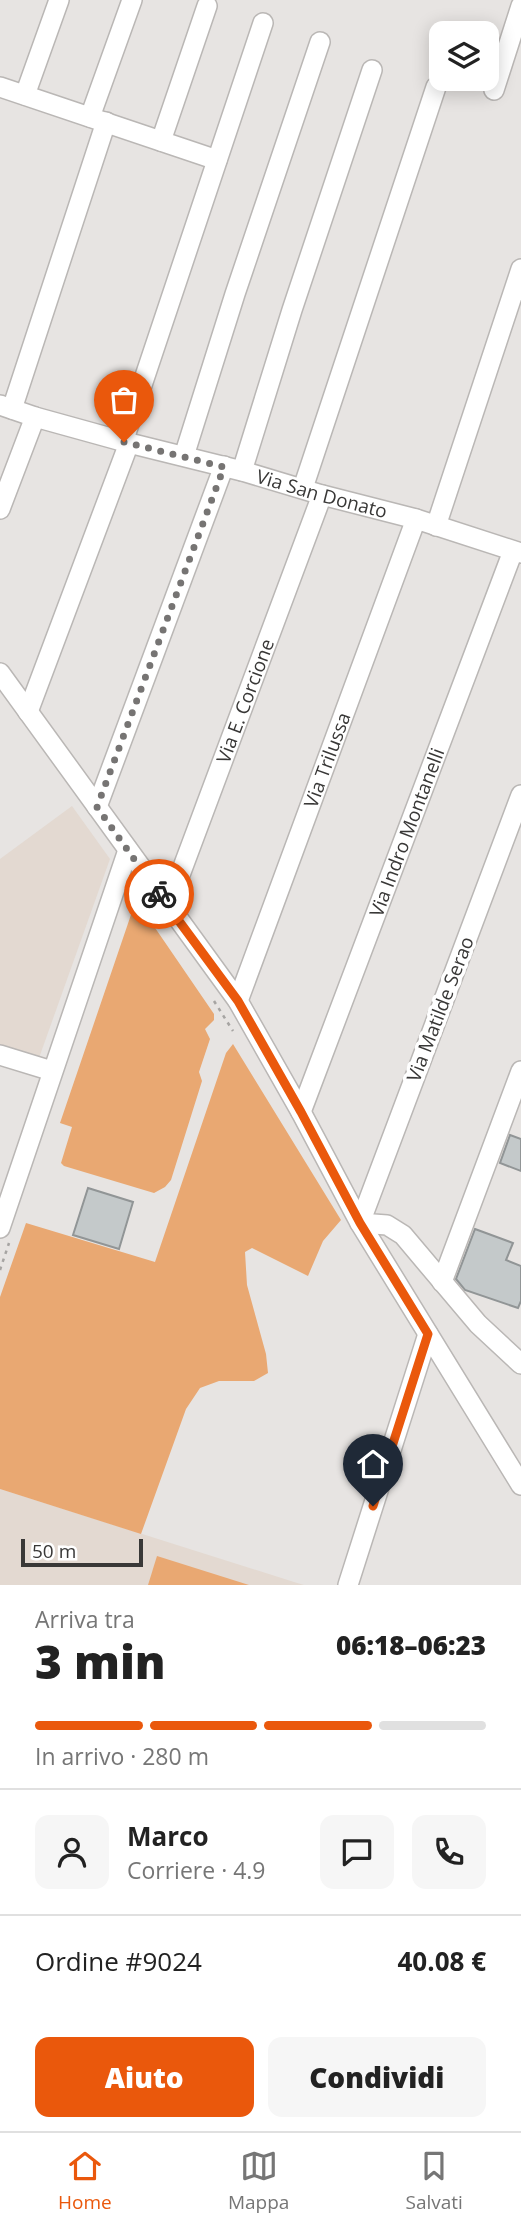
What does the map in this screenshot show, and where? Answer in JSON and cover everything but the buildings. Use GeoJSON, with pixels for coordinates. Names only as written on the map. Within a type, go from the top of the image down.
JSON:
{"type":"FeatureCollection","features":[{"type":"Feature","properties":{"kind":"street"},"geometry":{"type":"LineString","coordinates":[[25,95],[59,0]]}},
{"type":"Feature","properties":{"kind":"street"},"geometry":{"type":"LineString","coordinates":[[6,407],[98,120],[132,0]]}},
{"type":"Feature","properties":{"kind":"street"},"geometry":{"type":"LineString","coordinates":[[161,141],[206,6]]}},
{"type":"Feature","properties":{"kind":"street"},"geometry":{"type":"LineString","coordinates":[[499,74],[521,6]]}},
{"type":"Feature","properties":{"kind":"street"},"geometry":{"type":"LineString","coordinates":[[28,712],[126,442],[263,23]]}},
{"type":"Feature","properties":{"kind":"street"},"geometry":{"type":"LineString","coordinates":[[184,456],[235,294],[320,42]]}},
{"type":"Feature","properties":{"kind":"street"},"geometry":{"type":"LineString","coordinates":[[97,807],[233,469],[292,310],[372,70]]}},
{"type":"Feature","properties":{"kind":"street"},"geometry":{"type":"LineString","coordinates":[[0,87],[217,160]]}},
{"type":"Feature","properties":{"kind":"street","name":"Via E. Corcione"},"geometry":{"type":"LineString","coordinates":[[169,907],[312,492],[435,91]]}},
{"type":"Feature","properties":{"kind":"street"},"geometry":{"type":"LineString","coordinates":[[436,526],[521,269]]}},
{"type":"Feature","properties":{"kind":"street","name":"Via San Donato"},"geometry":{"type":"LineString","coordinates":[[6,407],[34,417],[416,519],[517,552]]}},
{"type":"Feature","properties":{"kind":"street"},"geometry":{"type":"LineString","coordinates":[[0,509],[34,417]]}},
{"type":"Feature","properties":{"kind":"street","name":"Via Trilussa"},"geometry":{"type":"LineString","coordinates":[[238,1001],[416,519]]}},
{"type":"Feature","properties":{"kind":"street","name":"Via Indro Montanelli"},"geometry":{"type":"LineString","coordinates":[[301,1112],[517,552]]}},
{"type":"Feature","properties":{"kind":"street"},"geometry":{"type":"LineString","coordinates":[[0,673],[238,1001],[360,1223],[521,1485]]}},
{"type":"Feature","properties":{"kind":"street","name":"Via Matilde Serao"},"geometry":{"type":"LineString","coordinates":[[360,1223],[521,795]]}},
{"type":"Feature","properties":{"kind":"street"},"geometry":{"type":"LineString","coordinates":[[0,1228],[4,1204],[128,850]]}},
{"type":"Feature","properties":{"kind":"street"},"geometry":{"type":"LineString","coordinates":[[0,1055],[52,1071]]}},
{"type":"Feature","properties":{"kind":"street"},"geometry":{"type":"LineString","coordinates":[[442,1282],[521,1071]]}},
{"type":"Feature","properties":{"kind":"street"},"geometry":{"type":"LineString","coordinates":[[360,1223],[387,1225],[403,1234],[478,1324],[519,1357]]}},
{"type":"Feature","properties":{"kind":"street"},"geometry":{"type":"LineString","coordinates":[[348,1585],[428,1334]]}},
{"type":"Feature","properties":{"kind":"shaded area"},"geometry":{"type":"Polygon","coordinates":[[[72,806],[110,859],[39,1058],[0,1046],[0,859],[72,806]]]}},
{"type":"Feature","properties":{"kind":"shaded area"},"geometry":{"type":"Polygon","coordinates":[[[136,900],[214,1014],[214,1020],[205,1029],[210,1039],[199,1072],[202,1081],[171,1180],[154,1193],[61,1163],[72,1127],[60,1123],[136,900]]]}},
{"type":"Feature","properties":{"kind":"shaded area"},"geometry":{"type":"Polygon","coordinates":[[[233,1044],[341,1220],[323,1241],[308,1276],[252,1248],[245,1252],[247,1285],[266,1354],[268,1373],[254,1381],[219,1381],[200,1388],[186,1409],[141,1534],[0,1489],[0,1297],[26,1223],[155,1262],[226,1053],[233,1044]]]}},
{"type":"Feature","properties":{"kind":"shaded area"},"geometry":{"type":"Polygon","coordinates":[[[0,1489],[294,1582],[304,1585],[0,1585],[0,1489]]]}},
{"type":"Feature","properties":{"kind":"shaded area"},"geometry":{"type":"Polygon","coordinates":[[[157,1556],[249,1585],[148,1585],[157,1556]]]}},
{"type":"Feature","properties":{"kind":"way so far"},"geometry":{"type":"LineString","coordinates":[[124,442],[224,467],[97,807],[159,894]]}},
{"type":"Feature","properties":{"kind":"route"},"geometry":{"type":"LineString","coordinates":[[159,894],[238,1001],[360,1223],[428,1334],[373,1506]]}}]}
